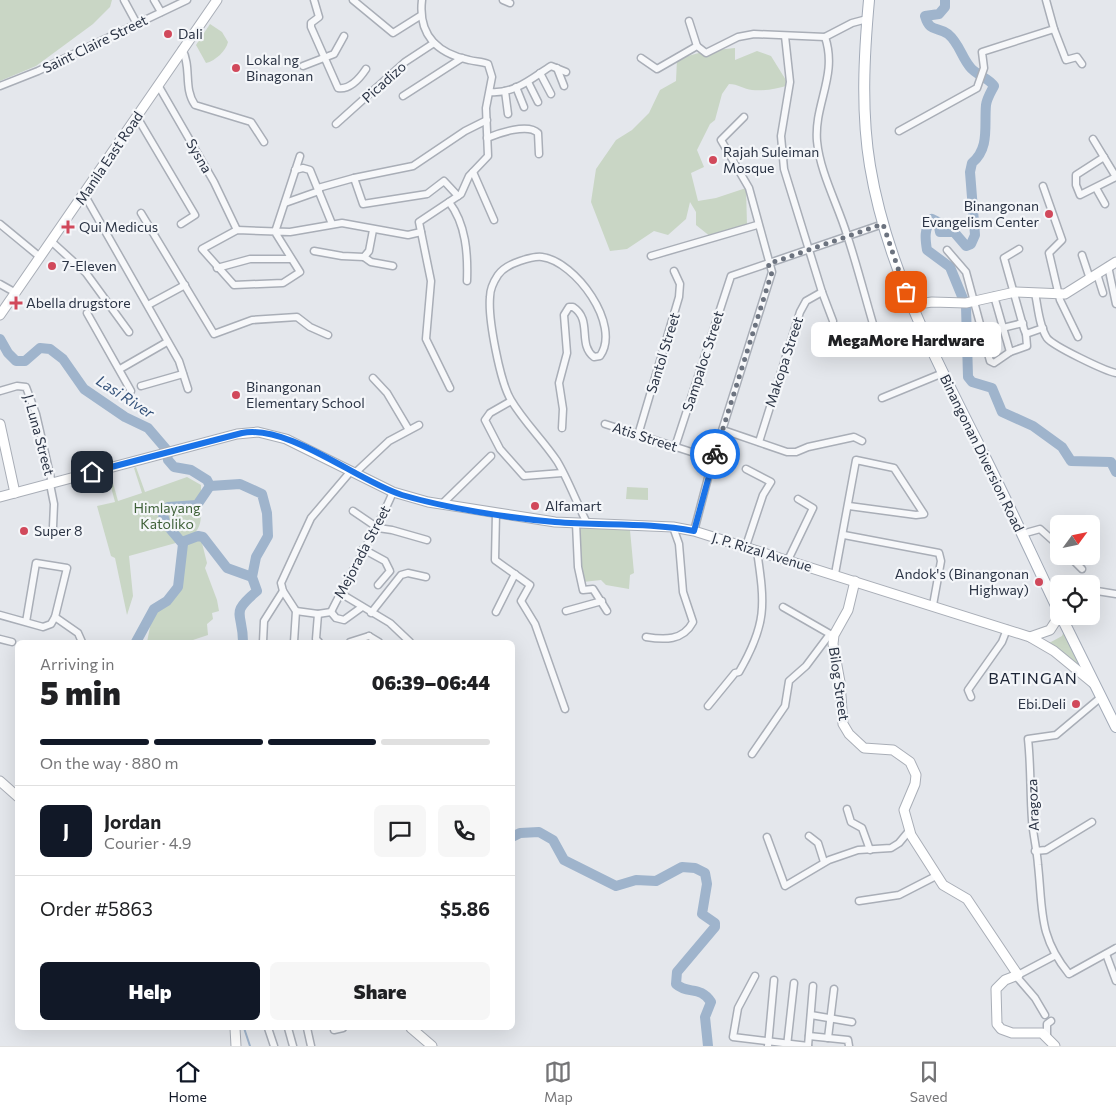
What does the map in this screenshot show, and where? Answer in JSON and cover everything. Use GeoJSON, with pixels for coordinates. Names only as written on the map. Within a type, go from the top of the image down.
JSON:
{"type":"FeatureCollection","features":[{"type":"Feature","properties":{"kind":"main road","name":"Manila East Road"},"geometry":{"type":"LineString","coordinates":[[0,315],[217,0]]}},
{"type":"Feature","properties":{"kind":"main road","name":"Binangonan Diversion Road"},"geometry":{"type":"LineString","coordinates":[[869,0],[865,68],[867,140],[870,168],[883,224],[911,305],[1050,593]]}},
{"type":"Feature","properties":{"kind":"main road"},"geometry":{"type":"LineString","coordinates":[[911,305],[932,302],[967,303],[1015,292],[1058,294],[1068,292],[1112,264]]}},
{"type":"Feature","properties":{"kind":"main road"},"geometry":{"type":"LineString","coordinates":[[0,424],[15,493]]}},
{"type":"Feature","properties":{"kind":"main road","name":"J. P. Rizal Avenue"},"geometry":{"type":"LineString","coordinates":[[0,497],[242,433],[258,432],[286,439],[393,492],[442,504],[496,513],[576,522],[673,527],[746,546],[1030,637],[1042,642],[1094,683]]}},
{"type":"Feature","properties":{"kind":"main road","name":"Bilog Street"},"geometry":{"type":"LineString","coordinates":[[856,581],[848,610],[832,634],[840,682],[843,724],[849,734],[864,748],[893,750],[910,762],[916,775],[915,784],[904,810],[910,831],[936,876],[943,885],[967,899],[1017,975]]}},
{"type":"Feature","properties":{"kind":"main road"},"geometry":{"type":"LineString","coordinates":[[1030,637],[1050,630],[1054,625]]}},
{"type":"Feature","properties":{"kind":"main road"},"geometry":{"type":"LineString","coordinates":[[1065,625],[1116,727]]}},
{"type":"Feature","properties":{"kind":"main road"},"geometry":{"type":"LineString","coordinates":[[0,781],[15,795]]}},
{"type":"Feature","properties":{"kind":"main road"},"geometry":{"type":"LineString","coordinates":[[1017,975],[1005,980],[996,989],[997,1024],[1001,1030],[1012,1033],[1042,1033],[1055,1046]]}},
{"type":"Feature","properties":{"kind":"main road"},"geometry":{"type":"LineString","coordinates":[[236,1030],[236,1046]]}},
{"type":"Feature","properties":{"kind":"main road"},"geometry":{"type":"LineString","coordinates":[[413,1030],[432,1046]]}},
{"type":"Feature","properties":{"kind":"street"},"geometry":{"type":"LineString","coordinates":[[124,0],[137,24]]}},
{"type":"Feature","properties":{"kind":"street"},"geometry":{"type":"LineString","coordinates":[[154,0],[161,12]]}},
{"type":"Feature","properties":{"kind":"street","name":"Saint Claire Street"},"geometry":{"type":"LineString","coordinates":[[1,86],[38,71],[187,0]]}},
{"type":"Feature","properties":{"kind":"street"},"geometry":{"type":"LineString","coordinates":[[314,0],[319,17],[311,23],[311,27],[330,76],[340,90],[355,82],[366,69]]}},
{"type":"Feature","properties":{"kind":"street"},"geometry":{"type":"LineString","coordinates":[[353,0],[393,33],[420,16]]}},
{"type":"Feature","properties":{"kind":"street"},"geometry":{"type":"LineString","coordinates":[[422,0],[420,16],[424,29],[434,43],[462,58],[488,64],[492,77],[486,108],[488,156],[473,172],[461,194],[419,222],[431,281],[426,339],[450,388]]}},
{"type":"Feature","properties":{"kind":"street"},"geometry":{"type":"LineString","coordinates":[[1046,0],[1054,29],[1066,60],[1076,57],[1082,64]]}},
{"type":"Feature","properties":{"kind":"street"},"geometry":{"type":"LineString","coordinates":[[689,21],[697,46],[706,53],[738,37],[754,34],[825,37],[852,23],[867,19]]}},
{"type":"Feature","properties":{"kind":"street"},"geometry":{"type":"LineString","coordinates":[[898,131],[977,88],[982,76],[982,52],[1054,29]]}},
{"type":"Feature","properties":{"kind":"street"},"geometry":{"type":"LineString","coordinates":[[303,66],[334,54],[344,36]]}},
{"type":"Feature","properties":{"kind":"street"},"geometry":{"type":"LineString","coordinates":[[785,36],[790,82],[781,136],[783,162],[808,249],[833,321]]}},
{"type":"Feature","properties":{"kind":"street"},"geometry":{"type":"LineString","coordinates":[[825,37],[830,65],[818,124],[817,141],[820,157],[847,236],[876,334]]}},
{"type":"Feature","properties":{"kind":"street","name":"Picadizo"},"geometry":{"type":"LineString","coordinates":[[336,124],[405,62],[434,43]]}},
{"type":"Feature","properties":{"kind":"street"},"geometry":{"type":"LineString","coordinates":[[641,58],[657,69],[697,46]]}},
{"type":"Feature","properties":{"kind":"street"},"geometry":{"type":"LineString","coordinates":[[182,49],[188,59],[189,93],[195,106],[251,122],[264,142]]}},
{"type":"Feature","properties":{"kind":"street"},"geometry":{"type":"LineString","coordinates":[[403,96],[462,58]]}},
{"type":"Feature","properties":{"kind":"street"},"geometry":{"type":"LineString","coordinates":[[490,92],[505,91],[528,82],[551,66],[566,72]]}},
{"type":"Feature","properties":{"kind":"street"},"geometry":{"type":"LineString","coordinates":[[557,68],[564,86]]}},
{"type":"Feature","properties":{"kind":"street"},"geometry":{"type":"LineString","coordinates":[[540,73],[551,94]]}},
{"type":"Feature","properties":{"kind":"street"},"geometry":{"type":"LineString","coordinates":[[528,82],[538,102]]}},
{"type":"Feature","properties":{"kind":"street","name":"Sysna"},"geometry":{"type":"LineString","coordinates":[[158,85],[214,182],[237,230]]}},
{"type":"Feature","properties":{"kind":"street"},"geometry":{"type":"LineString","coordinates":[[516,87],[524,107]]}},
{"type":"Feature","properties":{"kind":"street"},"geometry":{"type":"LineString","coordinates":[[505,91],[508,114]]}},
{"type":"Feature","properties":{"kind":"street"},"geometry":{"type":"LineString","coordinates":[[137,117],[195,215],[181,224]]}},
{"type":"Feature","properties":{"kind":"street"},"geometry":{"type":"LineString","coordinates":[[694,531],[713,459],[772,272],[757,224],[749,188],[721,140],[744,117]]}},
{"type":"Feature","properties":{"kind":"street"},"geometry":{"type":"LineString","coordinates":[[285,203],[354,178],[414,166],[465,131],[487,120]]}},
{"type":"Feature","properties":{"kind":"street"},"geometry":{"type":"LineString","coordinates":[[487,138],[507,130],[536,131],[539,154]]}},
{"type":"Feature","properties":{"kind":"street"},"geometry":{"type":"LineString","coordinates":[[1092,139],[1104,157],[1114,167],[1116,177],[1080,195],[1076,185],[1076,175],[1104,157]]}},
{"type":"Feature","properties":{"kind":"street"},"geometry":{"type":"LineString","coordinates":[[300,156],[275,232],[300,272],[283,282],[234,286],[202,249],[237,230],[275,232],[290,232],[342,222],[373,230],[408,235],[421,232]]}},
{"type":"Feature","properties":{"kind":"street"},"geometry":{"type":"LineString","coordinates":[[295,170],[303,168],[310,170],[332,224]]}},
{"type":"Feature","properties":{"kind":"street"},"geometry":{"type":"LineString","coordinates":[[473,172],[494,220]]}},
{"type":"Feature","properties":{"kind":"street"},"geometry":{"type":"LineString","coordinates":[[354,178],[363,204],[427,194],[444,181],[458,196]]}},
{"type":"Feature","properties":{"kind":"street"},"geometry":{"type":"LineString","coordinates":[[1044,186],[1062,240],[1049,252],[1058,294],[1078,337]]}},
{"type":"Feature","properties":{"kind":"street"},"geometry":{"type":"LineString","coordinates":[[1096,188],[1105,204]]}},
{"type":"Feature","properties":{"kind":"street"},"geometry":{"type":"LineString","coordinates":[[84,194],[179,361],[188,389]]}},
{"type":"Feature","properties":{"kind":"street"},"geometry":{"type":"LineString","coordinates":[[449,202],[455,211],[466,243],[467,282]]}},
{"type":"Feature","properties":{"kind":"street"},"geometry":{"type":"LineString","coordinates":[[141,213],[214,334],[252,320],[297,317],[310,327],[328,336]]}},
{"type":"Feature","properties":{"kind":"street"},"geometry":{"type":"LineString","coordinates":[[0,224],[40,257]]}},
{"type":"Feature","properties":{"kind":"street"},"geometry":{"type":"LineString","coordinates":[[651,256],[757,224]]}},
{"type":"Feature","properties":{"kind":"street"},"geometry":{"type":"LineString","coordinates":[[768,264],[883,224]]}},
{"type":"Feature","properties":{"kind":"street"},"geometry":{"type":"LineString","coordinates":[[364,257],[368,255],[373,230]]}},
{"type":"Feature","properties":{"kind":"street"},"geometry":{"type":"LineString","coordinates":[[52,242],[86,273],[129,332]]}},
{"type":"Feature","properties":{"kind":"street"},"geometry":{"type":"LineString","coordinates":[[947,250],[966,272],[967,303],[982,333],[992,363],[1010,352],[1027,346],[1026,334],[1004,258],[1019,249]]}},
{"type":"Feature","properties":{"kind":"street"},"geometry":{"type":"LineString","coordinates":[[314,251],[364,257],[371,262],[393,266]]}},
{"type":"Feature","properties":{"kind":"street"},"geometry":{"type":"LineString","coordinates":[[1082,255],[1103,293]]}},
{"type":"Feature","properties":{"kind":"street"},"geometry":{"type":"LineString","coordinates":[[562,428],[563,409],[559,383],[567,353],[564,315],[569,307],[580,311],[586,324],[586,348],[594,357],[600,356],[603,351],[606,332],[601,312],[593,298],[566,268],[554,260],[541,256],[518,262],[505,268],[494,281],[490,296],[496,354],[505,388],[511,401],[558,463],[587,523]]}},
{"type":"Feature","properties":{"kind":"street"},"geometry":{"type":"LineString","coordinates":[[217,268],[250,259],[291,259]]}},
{"type":"Feature","properties":{"kind":"street","name":"Sampaloc Street"},"geometry":{"type":"LineString","coordinates":[[675,447],[730,276],[768,264]]}},
{"type":"Feature","properties":{"kind":"street"},"geometry":{"type":"LineString","coordinates":[[1112,264],[1116,304]]}},
{"type":"Feature","properties":{"kind":"street","name":"Santol Street"},"geometry":{"type":"LineString","coordinates":[[638,435],[679,297],[680,284],[674,270]]}},
{"type":"Feature","properties":{"kind":"street"},"geometry":{"type":"LineString","coordinates":[[0,284],[16,293]]}},
{"type":"Feature","properties":{"kind":"street"},"geometry":{"type":"LineString","coordinates":[[148,305],[185,285]]}},
{"type":"Feature","properties":{"kind":"street","name":"Makopa Street"},"geometry":{"type":"LineString","coordinates":[[759,442],[804,304],[810,298],[822,292]]}},
{"type":"Feature","properties":{"kind":"street"},"geometry":{"type":"LineString","coordinates":[[1035,293],[1043,328],[1052,342],[1106,370],[1116,373]]}},
{"type":"Feature","properties":{"kind":"street"},"geometry":{"type":"LineString","coordinates":[[994,296],[1010,352]]}},
{"type":"Feature","properties":{"kind":"street"},"geometry":{"type":"LineString","coordinates":[[87,313],[131,391]]}},
{"type":"Feature","properties":{"kind":"street"},"geometry":{"type":"LineString","coordinates":[[982,333],[1022,323]]}},
{"type":"Feature","properties":{"kind":"street"},"geometry":{"type":"LineString","coordinates":[[1026,334],[1043,328]]}},
{"type":"Feature","properties":{"kind":"street"},"geometry":{"type":"LineString","coordinates":[[120,369],[167,342]]}},
{"type":"Feature","properties":{"kind":"street"},"geometry":{"type":"LineString","coordinates":[[882,398],[943,373]]}},
{"type":"Feature","properties":{"kind":"street"},"geometry":{"type":"LineString","coordinates":[[141,386],[183,374]]}},
{"type":"Feature","properties":{"kind":"street"},"geometry":{"type":"LineString","coordinates":[[373,378],[387,393],[409,430]]}},
{"type":"Feature","properties":{"kind":"street","name":"J. Luna Street"},"geometry":{"type":"LineString","coordinates":[[0,391],[17,386],[26,387],[36,414],[51,484],[54,504],[53,526]]}},
{"type":"Feature","properties":{"kind":"street"},"geometry":{"type":"LineString","coordinates":[[511,401],[490,413],[485,420],[500,449],[524,476],[562,473]]}},
{"type":"Feature","properties":{"kind":"street","name":"Atis Street"},"geometry":{"type":"LineString","coordinates":[[605,424],[713,459]]}},
{"type":"Feature","properties":{"kind":"street"},"geometry":{"type":"LineString","coordinates":[[294,640],[296,612],[282,591],[281,582],[310,518],[353,472],[388,441],[419,425]]}},
{"type":"Feature","properties":{"kind":"street"},"geometry":{"type":"LineString","coordinates":[[723,430],[787,452],[796,452],[808,447],[854,437],[862,441]]}},
{"type":"Feature","properties":{"kind":"street"},"geometry":{"type":"LineString","coordinates":[[442,504],[491,456]]}},
{"type":"Feature","properties":{"kind":"street"},"geometry":{"type":"LineString","coordinates":[[835,574],[844,535],[856,460],[894,468],[924,514],[916,515],[849,506]]}},
{"type":"Feature","properties":{"kind":"street"},"geometry":{"type":"LineString","coordinates":[[746,469],[771,482],[763,495],[746,546]]}},
{"type":"Feature","properties":{"kind":"street","name":"Mejorada Street"},"geometry":{"type":"LineString","coordinates":[[330,612],[364,548],[378,528],[393,492]]}},
{"type":"Feature","properties":{"kind":"street"},"geometry":{"type":"LineString","coordinates":[[788,560],[813,508],[798,499]]}},
{"type":"Feature","properties":{"kind":"street"},"geometry":{"type":"LineString","coordinates":[[353,511],[378,528],[427,540]]}},
{"type":"Feature","properties":{"kind":"street"},"geometry":{"type":"LineString","coordinates":[[496,513],[495,560],[530,585],[521,600],[535,624],[566,709]]}},
{"type":"Feature","properties":{"kind":"street"},"geometry":{"type":"LineString","coordinates":[[576,522],[578,567],[584,590],[593,588],[608,611]]}},
{"type":"Feature","properties":{"kind":"street"},"geometry":{"type":"LineString","coordinates":[[646,638],[670,639],[686,632],[693,622],[683,592],[679,544],[673,527]]}},
{"type":"Feature","properties":{"kind":"street"},"geometry":{"type":"LineString","coordinates":[[1022,534],[1040,529],[1050,538]]}},
{"type":"Feature","properties":{"kind":"street"},"geometry":{"type":"LineString","coordinates":[[844,535],[939,553],[940,561],[933,605]]}},
{"type":"Feature","properties":{"kind":"street"},"geometry":{"type":"LineString","coordinates":[[364,548],[385,561],[390,571],[378,585]]}},
{"type":"Feature","properties":{"kind":"street"},"geometry":{"type":"LineString","coordinates":[[708,706],[735,673],[739,672],[756,643],[764,614],[757,551]]}},
{"type":"Feature","properties":{"kind":"street"},"geometry":{"type":"LineString","coordinates":[[0,615],[43,627],[51,624],[55,618],[67,568],[36,563],[26,622]]}},
{"type":"Feature","properties":{"kind":"street"},"geometry":{"type":"LineString","coordinates":[[1078,565],[1082,569]]}},
{"type":"Feature","properties":{"kind":"street"},"geometry":{"type":"LineString","coordinates":[[372,613],[400,575],[408,573],[426,577]]}},
{"type":"Feature","properties":{"kind":"street"},"geometry":{"type":"LineString","coordinates":[[496,612],[515,574]]}},
{"type":"Feature","properties":{"kind":"street"},"geometry":{"type":"LineString","coordinates":[[264,640],[264,621],[282,591]]}},
{"type":"Feature","properties":{"kind":"street"},"geometry":{"type":"LineString","coordinates":[[1100,591],[1116,594]]}},
{"type":"Feature","properties":{"kind":"street"},"geometry":{"type":"LineString","coordinates":[[340,592],[390,623],[408,640]]}},
{"type":"Feature","properties":{"kind":"street"},"geometry":{"type":"LineString","coordinates":[[566,612],[602,601]]}},
{"type":"Feature","properties":{"kind":"street"},"geometry":{"type":"LineString","coordinates":[[296,612],[318,614],[330,612],[336,618],[344,620],[351,617],[362,607]]}},
{"type":"Feature","properties":{"kind":"street"},"geometry":{"type":"LineString","coordinates":[[752,754],[785,706],[789,681],[806,666],[832,634],[783,607]]}},
{"type":"Feature","properties":{"kind":"street"},"geometry":{"type":"LineString","coordinates":[[317,640],[318,614]]}},
{"type":"Feature","properties":{"kind":"street"},"geometry":{"type":"LineString","coordinates":[[55,618],[78,633],[81,640]]}},
{"type":"Feature","properties":{"kind":"street"},"geometry":{"type":"LineString","coordinates":[[971,697],[968,690],[1002,642],[1007,629]]}},
{"type":"Feature","properties":{"kind":"street"},"geometry":{"type":"LineString","coordinates":[[0,639],[12,642]]}},
{"type":"Feature","properties":{"kind":"street","name":"Aragoza"},"geometry":{"type":"LineString","coordinates":[[1054,956],[1043,918],[1031,818],[1028,739],[1056,735],[1100,698]]}},
{"type":"Feature","properties":{"kind":"street"},"geometry":{"type":"LineString","coordinates":[[848,809],[851,822],[862,828],[870,850]]}},
{"type":"Feature","properties":{"kind":"street"},"geometry":{"type":"LineString","coordinates":[[1036,850],[1046,850],[1092,822]]}},
{"type":"Feature","properties":{"kind":"street"},"geometry":{"type":"LineString","coordinates":[[767,837],[785,886],[824,862],[858,850],[891,848],[899,843],[910,831]]}},
{"type":"Feature","properties":{"kind":"street"},"geometry":{"type":"LineString","coordinates":[[809,836],[818,843],[824,862]]}},
{"type":"Feature","properties":{"kind":"street"},"geometry":{"type":"LineString","coordinates":[[860,901],[899,895],[936,876]]}},
{"type":"Feature","properties":{"kind":"street"},"geometry":{"type":"LineString","coordinates":[[1045,1016],[1035,998],[1017,975],[1054,956],[1068,974],[1116,948]]}},
{"type":"Feature","properties":{"kind":"street"},"geometry":{"type":"LineString","coordinates":[[1106,954],[1116,981]]}},
{"type":"Feature","properties":{"kind":"street"},"geometry":{"type":"LineString","coordinates":[[755,976],[738,1008],[733,1037],[768,1044],[808,1046],[814,986]]}},
{"type":"Feature","properties":{"kind":"street"},"geometry":{"type":"LineString","coordinates":[[768,1044],[774,980]]}},
{"type":"Feature","properties":{"kind":"street"},"geometry":{"type":"LineString","coordinates":[[787,1045],[794,983]]}},
{"type":"Feature","properties":{"kind":"street"},"geometry":{"type":"LineString","coordinates":[[828,1038],[834,989]]}},
{"type":"Feature","properties":{"kind":"street"},"geometry":{"type":"LineString","coordinates":[[811,1015],[852,1022]]}},
{"type":"Feature","properties":{"kind":"street"},"geometry":{"type":"LineString","coordinates":[[1047,1037],[1048,1024],[1051,1021]]}},
{"type":"Feature","properties":{"kind":"street"},"geometry":{"type":"LineString","coordinates":[[269,1030],[274,1046]]}},
{"type":"Feature","properties":{"kind":"street"},"geometry":{"type":"LineString","coordinates":[[289,1030],[293,1046]]}},
{"type":"Feature","properties":{"kind":"street"},"geometry":{"type":"LineString","coordinates":[[307,1030],[311,1046]]}},
{"type":"Feature","properties":{"kind":"street"},"geometry":{"type":"LineString","coordinates":[[809,1036],[848,1040],[849,1046]]}},
{"type":"Feature","properties":{"kind":"street"},"geometry":{"type":"LineString","coordinates":[[745,1038],[746,1046]]}},
{"type":"Feature","properties":{"kind":"green space"},"geometry":{"type":"Polygon","coordinates":[[[0,0],[112,0],[110,7],[93,24],[36,66],[0,81],[0,0]]]}},
{"type":"Feature","properties":{"kind":"green space"},"geometry":{"type":"Polygon","coordinates":[[[210,24],[222,32],[228,42],[220,55],[206,63],[196,45],[210,24]]]}},
{"type":"Feature","properties":{"kind":"green space"},"geometry":{"type":"Polygon","coordinates":[[[735,48],[735,60],[757,51],[771,56],[789,85],[780,88],[757,90],[729,84],[722,94],[715,120],[710,124],[697,150],[704,167],[691,173],[698,201],[716,198],[746,188],[747,225],[711,237],[696,225],[696,212],[690,202],[686,219],[668,235],[654,231],[627,249],[610,251],[591,202],[596,169],[616,140],[632,130],[649,113],[660,90],[676,81],[677,59],[706,51],[735,48]]]}},
{"type":"Feature","properties":{"kind":"green space","name":"Himlayang Katoliko"},"geometry":{"type":"Polygon","coordinates":[[[136,467],[145,492],[187,477],[201,485],[201,495],[195,502],[201,516],[198,529],[191,537],[194,540],[201,539],[207,563],[205,568],[217,600],[219,611],[212,613],[213,619],[207,624],[208,635],[193,640],[147,640],[152,617],[180,586],[186,545],[183,541],[129,556],[133,596],[127,615],[115,558],[111,556],[97,506],[115,502],[107,472],[110,472],[118,501],[142,493],[134,468],[136,467]]]}},
{"type":"Feature","properties":{"kind":"green space"},"geometry":{"type":"Polygon","coordinates":[[[627,487],[648,488],[648,500],[626,499],[627,487]]]}},
{"type":"Feature","properties":{"kind":"green space"},"geometry":{"type":"Polygon","coordinates":[[[577,527],[630,530],[634,573],[630,575],[629,589],[606,585],[601,580],[583,582],[579,566],[577,527]]]}},
{"type":"Feature","properties":{"kind":"green space"},"geometry":{"type":"Polygon","coordinates":[[[1064,631],[1087,677],[1043,643],[1051,642],[1062,636],[1064,631]]]}},
{"type":"Feature","properties":{"kind":"waterway"},"geometry":{"type":"LineString","coordinates":[[945,0],[945,7],[939,14],[925,16],[929,25],[948,34],[970,67],[994,86],[986,105],[984,144],[982,151],[972,163],[970,172],[975,235],[971,244],[966,246],[954,232],[940,232],[938,222],[932,219],[926,234],[927,250],[950,267],[966,306],[968,377],[972,382],[992,388],[1002,412],[1033,426],[1062,447],[1071,461],[1111,462],[1116,472]]}},
{"type":"Feature","properties":{"kind":"waterway","name":"Lasi River"},"geometry":{"type":"LineString","coordinates":[[0,339],[8,353],[16,361],[25,361],[40,348],[50,349],[63,359],[84,389],[125,417],[148,428],[166,449],[168,460],[174,467],[191,470],[207,480],[210,486],[197,505],[168,507],[163,515],[166,524],[183,544],[178,587],[167,601],[154,609],[137,640]]}},
{"type":"Feature","properties":{"kind":"waterway","name":"Lasi River"},"geometry":{"type":"LineString","coordinates":[[210,486],[240,484],[262,494],[267,513],[268,536],[256,557],[252,577],[257,591],[240,609],[243,640]]}},
{"type":"Feature","properties":{"kind":"waterway"},"geometry":{"type":"LineString","coordinates":[[182,542],[198,536],[203,537],[227,568],[252,577]]}},
{"type":"Feature","properties":{"kind":"waterway","name":"Lasi River"},"geometry":{"type":"LineString","coordinates":[[515,836],[520,833],[539,832],[553,840],[564,860],[616,886],[636,880],[656,881],[682,867],[695,868],[705,873],[707,884],[702,914],[715,923],[715,927],[677,972],[676,984],[685,989],[703,994],[711,1002],[705,1017],[708,1046]]}},
{"type":"Feature","properties":{"kind":"waterway","name":"Lasi River"},"geometry":{"type":"LineString","coordinates":[[245,1030],[250,1046]]}},
{"type":"Feature","properties":{"kind":"way so far"},"geometry":{"type":"LineString","coordinates":[[715,454],[772,272],[768,264],[883,224],[906,292]]}},
{"type":"Feature","properties":{"kind":"place","name":"Dali"},"geometry":{"type":"Point","coordinates":[168,34]}},
{"type":"Feature","properties":{"kind":"place","name":"Lokal ng Binagonan"},"geometry":{"type":"Point","coordinates":[236,68]}},
{"type":"Feature","properties":{"kind":"place","name":"Rajah Suleiman Mosque"},"geometry":{"type":"Point","coordinates":[713,160]}},
{"type":"Feature","properties":{"kind":"place","name":"Binangonan Evangelism Center"},"geometry":{"type":"Point","coordinates":[1049,214]}},
{"type":"Feature","properties":{"kind":"place","name":"Qui Medicus"},"geometry":{"type":"Point","coordinates":[68,227]}},
{"type":"Feature","properties":{"kind":"place","name":"7-Eleven"},"geometry":{"type":"Point","coordinates":[52,266]}},
{"type":"Feature","properties":{"kind":"place","name":"MegaMore Hardware"},"geometry":{"type":"Point","coordinates":[906,292]}},
{"type":"Feature","properties":{"kind":"place","name":"Abella drugstore"},"geometry":{"type":"Point","coordinates":[16,303]}},
{"type":"Feature","properties":{"kind":"place","name":"Binangonan Elementary School"},"geometry":{"type":"Point","coordinates":[236,395]}},
{"type":"Feature","properties":{"kind":"place","name":"Alfamart"},"geometry":{"type":"Point","coordinates":[535,506]}},
{"type":"Feature","properties":{"kind":"place","name":"Super 8"},"geometry":{"type":"Point","coordinates":[24,531]}},
{"type":"Feature","properties":{"kind":"place","name":"Andok's (Binangonan Highway)"},"geometry":{"type":"Point","coordinates":[1039,582]}},
{"type":"Feature","properties":{"kind":"place","name":"Ebi.Deli"},"geometry":{"type":"Point","coordinates":[1076,704]}},
{"type":"Feature","properties":{"kind":"district","name":"BATINGAN"},"geometry":{"type":"Point","coordinates":[1033,678]}},
{"type":"Feature","properties":{"kind":"route"},"geometry":{"type":"LineString","coordinates":[[92,472],[246,432],[258,432],[286,439],[393,492],[428,502],[555,522],[648,525],[694,531],[715,454]]}}]}
